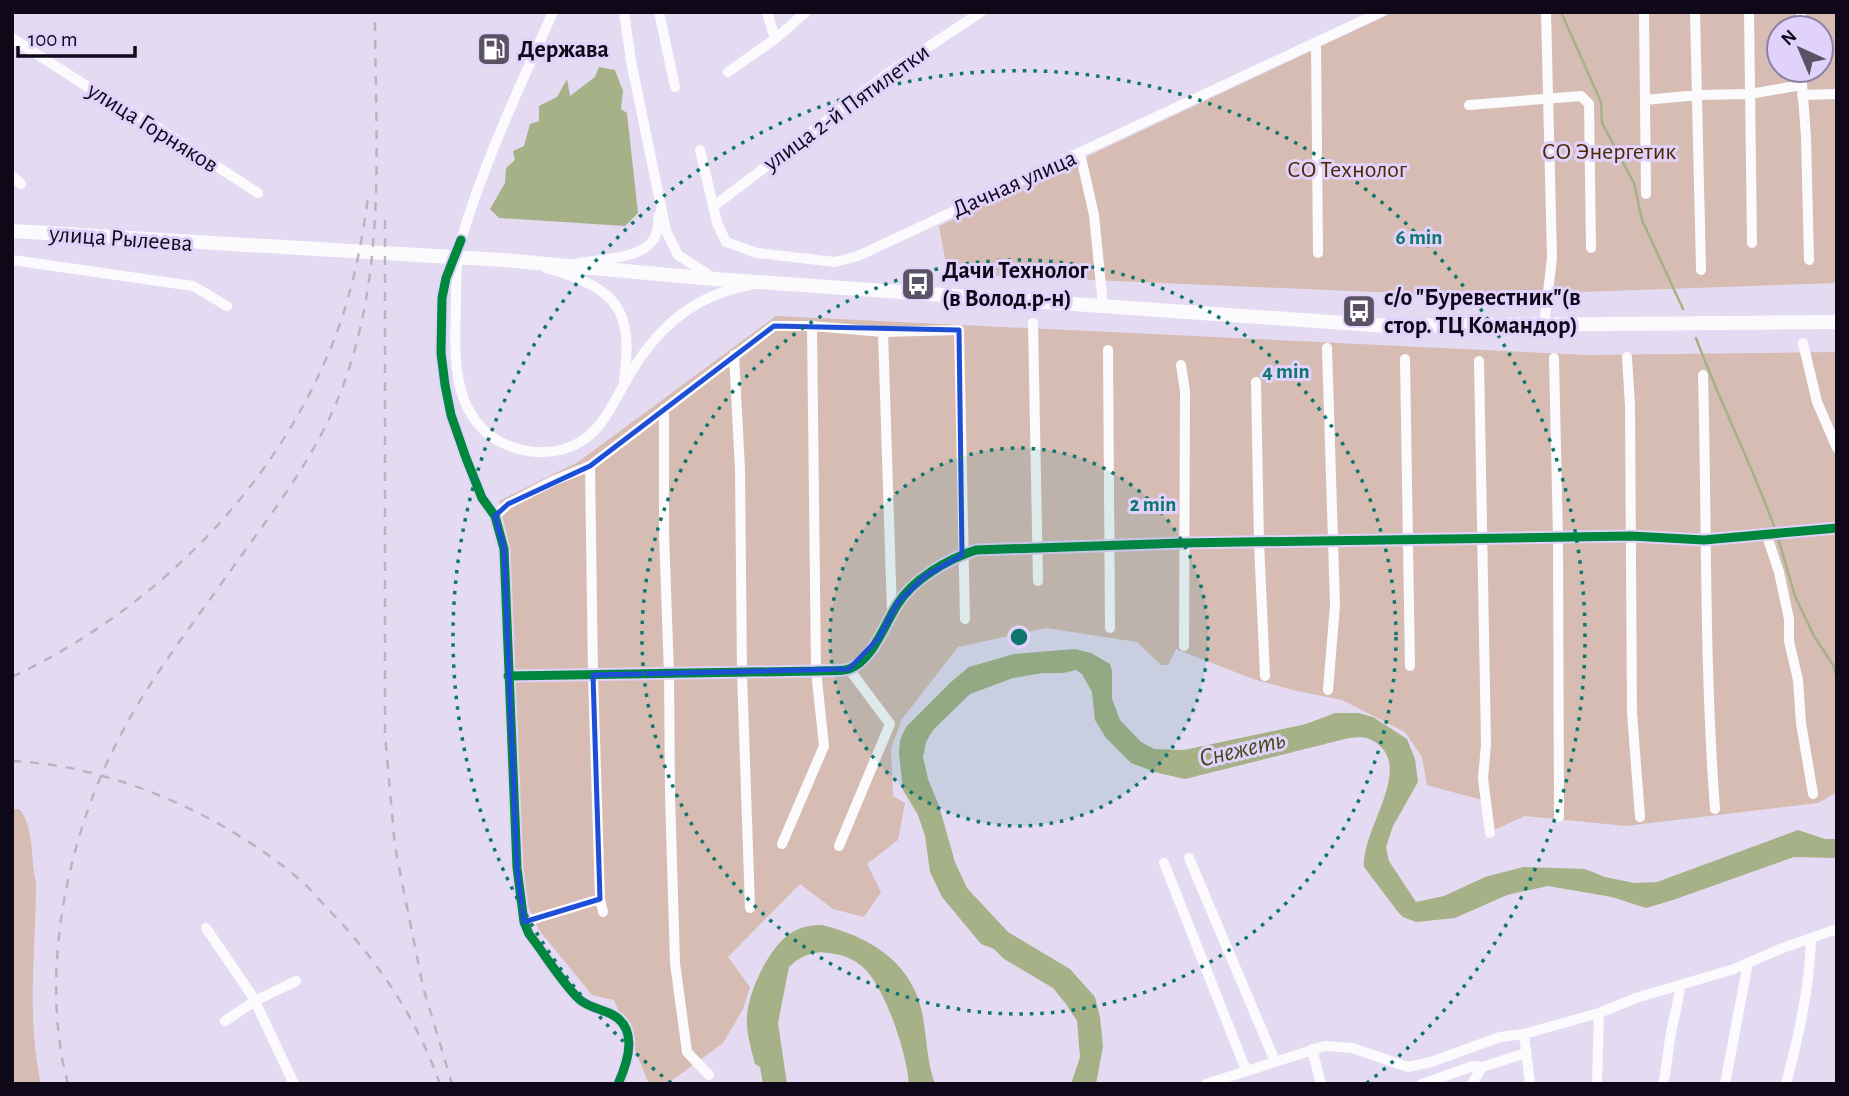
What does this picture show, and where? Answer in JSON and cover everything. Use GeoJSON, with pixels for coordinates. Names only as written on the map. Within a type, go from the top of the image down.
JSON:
{"type":"FeatureCollection","features":[{"type":"Feature","properties":{"kind":"main road","name":"улица Рылеева"},"geometry":{"type":"LineString","coordinates":[[12,231],[503,260],[715,279],[1388,326],[1837,322]]}},
{"type":"Feature","properties":{"kind":"street"},"geometry":{"type":"LineString","coordinates":[[553,12],[499,133],[446,278],[442,298],[441,353],[451,415],[482,498],[495,516],[504,549],[517,868],[524,922],[529,934],[581,1001],[613,1014],[625,1026],[630,1040],[627,1059],[618,1084]]}},
{"type":"Feature","properties":{"kind":"street"},"geometry":{"type":"LineString","coordinates":[[624,12],[666,232],[678,255],[715,279]]}},
{"type":"Feature","properties":{"kind":"street"},"geometry":{"type":"LineString","coordinates":[[659,12],[675,88]]}},
{"type":"Feature","properties":{"kind":"street"},"geometry":{"type":"LineString","coordinates":[[767,12],[775,39]]}},
{"type":"Feature","properties":{"kind":"street"},"geometry":{"type":"LineString","coordinates":[[728,72],[775,39],[806,12]]}},
{"type":"Feature","properties":{"kind":"street","name":"улица 2-й Пятилетки"},"geometry":{"type":"LineString","coordinates":[[714,206],[886,75],[981,12]]}},
{"type":"Feature","properties":{"kind":"street","name":"Дачная улица"},"geometry":{"type":"LineString","coordinates":[[699,150],[717,223],[726,242],[757,253],[835,261],[858,256],[1381,12]]}},
{"type":"Feature","properties":{"kind":"street"},"geometry":{"type":"LineString","coordinates":[[1544,326],[1552,258],[1546,12]]}},
{"type":"Feature","properties":{"kind":"street"},"geometry":{"type":"LineString","coordinates":[[1644,12],[1646,194]]}},
{"type":"Feature","properties":{"kind":"street"},"geometry":{"type":"LineString","coordinates":[[1695,12],[1701,270]]}},
{"type":"Feature","properties":{"kind":"street"},"geometry":{"type":"LineString","coordinates":[[1749,12],[1752,243]]}},
{"type":"Feature","properties":{"kind":"street","name":"улица Горняков"},"geometry":{"type":"LineString","coordinates":[[12,38],[258,193]]}},
{"type":"Feature","properties":{"kind":"street"},"geometry":{"type":"LineString","coordinates":[[1316,43],[1318,253]]}},
{"type":"Feature","properties":{"kind":"street"},"geometry":{"type":"LineString","coordinates":[[1802,84],[1809,260]]}},
{"type":"Feature","properties":{"kind":"street"},"geometry":{"type":"LineString","coordinates":[[1645,100],[1802,90],[1837,94]]}},
{"type":"Feature","properties":{"kind":"street"},"geometry":{"type":"LineString","coordinates":[[1469,105],[1581,96],[1589,104],[1591,248]]}},
{"type":"Feature","properties":{"kind":"street"},"geometry":{"type":"LineString","coordinates":[[1080,153],[1094,215],[1103,306]]}},
{"type":"Feature","properties":{"kind":"street"},"geometry":{"type":"LineString","coordinates":[[12,176],[21,184]]}},
{"type":"Feature","properties":{"kind":"street"},"geometry":{"type":"LineString","coordinates":[[564,265],[615,257],[645,248],[654,240],[660,209]]}},
{"type":"Feature","properties":{"kind":"street"},"geometry":{"type":"LineString","coordinates":[[461,240],[456,280],[455,352],[457,373],[469,413],[486,433],[514,448],[530,452],[567,448],[596,429],[652,342],[680,314],[725,290],[751,285],[785,284]]}},
{"type":"Feature","properties":{"kind":"street"},"geometry":{"type":"LineString","coordinates":[[12,260],[194,286],[227,306]]}},
{"type":"Feature","properties":{"kind":"street"},"geometry":{"type":"LineString","coordinates":[[523,262],[592,283],[613,301],[624,323],[628,339],[624,384]]}},
{"type":"Feature","properties":{"kind":"street"},"geometry":{"type":"LineString","coordinates":[[1033,323],[1035,548],[1038,581]]}},
{"type":"Feature","properties":{"kind":"street"},"geometry":{"type":"LineString","coordinates":[[495,516],[508,504],[590,466],[774,326],[883,332],[959,330],[965,619]]}},
{"type":"Feature","properties":{"kind":"street"},"geometry":{"type":"LineString","coordinates":[[782,844],[824,746],[816,671],[812,326]]}},
{"type":"Feature","properties":{"kind":"street"},"geometry":{"type":"LineString","coordinates":[[883,332],[892,613]]}},
{"type":"Feature","properties":{"kind":"street"},"geometry":{"type":"LineString","coordinates":[[1804,343],[1817,402],[1837,449]]}},
{"type":"Feature","properties":{"kind":"street"},"geometry":{"type":"LineString","coordinates":[[1327,348],[1335,605],[1328,691]]}},
{"type":"Feature","properties":{"kind":"street"},"geometry":{"type":"LineString","coordinates":[[1108,350],[1110,628]]}},
{"type":"Feature","properties":{"kind":"street"},"geometry":{"type":"LineString","coordinates":[[734,355],[740,469],[742,673],[750,908]]}},
{"type":"Feature","properties":{"kind":"street"},"geometry":{"type":"LineString","coordinates":[[1627,357],[1632,713],[1640,817]]}},
{"type":"Feature","properties":{"kind":"street"},"geometry":{"type":"LineString","coordinates":[[1554,358],[1559,817]]}},
{"type":"Feature","properties":{"kind":"street"},"geometry":{"type":"LineString","coordinates":[[1405,359],[1410,666]]}},
{"type":"Feature","properties":{"kind":"street"},"geometry":{"type":"LineString","coordinates":[[1479,361],[1486,744],[1483,779],[1490,833]]}},
{"type":"Feature","properties":{"kind":"street"},"geometry":{"type":"LineString","coordinates":[[1181,365],[1185,391],[1184,646]]}},
{"type":"Feature","properties":{"kind":"street"},"geometry":{"type":"LineString","coordinates":[[1703,374],[1704,540],[1710,741],[1715,809]]}},
{"type":"Feature","properties":{"kind":"street"},"geometry":{"type":"LineString","coordinates":[[1256,383],[1265,676]]}},
{"type":"Feature","properties":{"kind":"street"},"geometry":{"type":"LineString","coordinates":[[664,409],[664,533],[675,963],[687,1052],[709,1075]]}},
{"type":"Feature","properties":{"kind":"street"},"geometry":{"type":"LineString","coordinates":[[590,466],[593,675],[600,899],[603,912]]}},
{"type":"Feature","properties":{"kind":"street"},"geometry":{"type":"LineString","coordinates":[[508,676],[849,669],[862,660],[879,638],[898,602],[925,576],[954,557],[976,550],[1482,538],[1631,536],[1704,540],[1837,528]]}},
{"type":"Feature","properties":{"kind":"street"},"geometry":{"type":"LineString","coordinates":[[1766,533],[1779,572],[1789,619],[1789,641],[1798,680],[1801,723],[1813,794]]}},
{"type":"Feature","properties":{"kind":"street"},"geometry":{"type":"LineString","coordinates":[[839,846],[890,724],[849,669]]}},
{"type":"Feature","properties":{"kind":"street"},"geometry":{"type":"LineString","coordinates":[[1189,858],[1275,1061]]}},
{"type":"Feature","properties":{"kind":"street"},"geometry":{"type":"LineString","coordinates":[[1164,863],[1241,1076]]}},
{"type":"Feature","properties":{"kind":"street"},"geometry":{"type":"LineString","coordinates":[[524,922],[600,899]]}},
{"type":"Feature","properties":{"kind":"street"},"geometry":{"type":"LineString","coordinates":[[206,928],[256,1002],[294,1084]]}},
{"type":"Feature","properties":{"kind":"street"},"geometry":{"type":"LineString","coordinates":[[1206,1084],[1241,1076],[1275,1061],[1325,1046],[1352,1048],[1408,1067],[1430,1062],[1500,1037],[1524,1034],[1599,1013],[1679,985],[1734,970],[1780,949],[1837,929]]}},
{"type":"Feature","properties":{"kind":"street"},"geometry":{"type":"LineString","coordinates":[[1786,1084],[1803,1022],[1810,977],[1811,940]]}},
{"type":"Feature","properties":{"kind":"street"},"geometry":{"type":"LineString","coordinates":[[1726,1084],[1748,963]]}},
{"type":"Feature","properties":{"kind":"street"},"geometry":{"type":"LineString","coordinates":[[225,1021],[296,981]]}},
{"type":"Feature","properties":{"kind":"street"},"geometry":{"type":"LineString","coordinates":[[1663,1084],[1678,1007],[1679,985]]}},
{"type":"Feature","properties":{"kind":"street"},"geometry":{"type":"LineString","coordinates":[[1597,1084],[1599,1013]]}},
{"type":"Feature","properties":{"kind":"street"},"geometry":{"type":"LineString","coordinates":[[1524,1034],[1530,1084]]}},
{"type":"Feature","properties":{"kind":"street"},"geometry":{"type":"LineString","coordinates":[[1312,1049],[1321,1084]]}},
{"type":"Feature","properties":{"kind":"street"},"geometry":{"type":"LineString","coordinates":[[1422,1084],[1473,1066],[1482,1067],[1526,1053]]}},
{"type":"Feature","properties":{"kind":"street"},"geometry":{"type":"LineString","coordinates":[[1472,1084],[1482,1067]]}},
{"type":"Feature","properties":{"kind":"highlighted area"},"geometry":{"type":"Polygon","coordinates":[[[774,326],[959,330],[962,555],[925,576],[898,602],[879,638],[849,669],[593,675],[600,899],[524,922],[517,868],[504,549],[495,516],[508,504],[590,466],[774,326]]]}},
{"type":"Feature","properties":{"kind":"green space"},"geometry":{"type":"Polygon","coordinates":[[[1394,12],[1837,12],[1837,283],[1470,296],[948,274],[939,226],[1394,12]]]}},
{"type":"Feature","properties":{"kind":"green space"},"geometry":{"type":"Polygon","coordinates":[[[776,316],[1587,355],[1837,352],[1837,792],[1818,803],[1626,826],[1525,816],[1494,830],[1489,802],[1427,785],[1422,757],[1405,732],[1342,700],[1253,679],[1176,649],[1168,665],[1161,665],[1137,642],[1046,628],[958,647],[902,719],[891,749],[893,796],[905,803],[898,840],[867,864],[881,892],[864,917],[833,909],[800,884],[728,957],[750,987],[743,1009],[723,1043],[667,1084],[649,1084],[614,1000],[592,995],[539,930],[520,889],[510,550],[499,501],[578,462],[776,316]]]}},
{"type":"Feature","properties":{"kind":"green space"},"geometry":{"type":"Polygon","coordinates":[[[12,809],[19,809],[28,825],[36,882],[33,1008],[36,1059],[41,1084],[12,1084],[12,809]]]}},
{"type":"Feature","properties":{"kind":"water"},"geometry":{"type":"Polygon","coordinates":[[[599,67],[615,70],[623,91],[621,109],[627,113],[638,213],[625,226],[499,218],[490,209],[505,183],[506,168],[515,160],[513,151],[524,146],[530,124],[539,121],[539,106],[557,97],[567,79],[570,96],[595,77],[599,67]]]}},
{"type":"Feature","properties":{"kind":"water","name":"Снежеть"},"geometry":{"type":"Polygon","coordinates":[[[1075,649],[1091,653],[1110,664],[1112,699],[1120,720],[1141,742],[1154,749],[1184,750],[1306,724],[1335,713],[1358,713],[1373,717],[1407,739],[1415,759],[1418,782],[1393,826],[1386,847],[1389,861],[1416,902],[1444,896],[1485,877],[1523,867],[1585,869],[1605,877],[1634,883],[1657,882],[1798,830],[1825,839],[1837,839],[1837,858],[1794,857],[1646,908],[1612,897],[1548,886],[1507,895],[1455,918],[1416,922],[1398,912],[1364,867],[1369,837],[1382,804],[1390,771],[1388,758],[1380,746],[1370,739],[1349,738],[1185,779],[1131,763],[1106,738],[1095,720],[1092,692],[1082,674],[1076,670],[1013,678],[970,694],[933,730],[926,742],[923,757],[955,862],[967,888],[1008,932],[1070,969],[1095,997],[1103,1046],[1096,1084],[1071,1084],[1080,1057],[1077,1021],[1053,988],[1004,959],[994,949],[981,944],[942,897],[930,872],[925,836],[918,815],[903,790],[899,754],[900,740],[906,727],[969,667],[1014,654],[1075,649]]]}},
{"type":"Feature","properties":{"kind":"water"},"geometry":{"type":"Polygon","coordinates":[[[822,925],[870,943],[907,976],[921,1008],[935,1084],[909,1084],[893,1019],[868,973],[848,958],[823,952],[807,955],[789,967],[778,1023],[787,1084],[763,1084],[760,1067],[755,1064],[747,1028],[747,1016],[756,982],[775,948],[791,933],[798,929],[822,925]]]}},
{"type":"Feature","properties":{"kind":"waterway"},"geometry":{"type":"LineString","coordinates":[[1561,12],[1601,102],[1602,123],[1634,183],[1642,220],[1683,309]]}},
{"type":"Feature","properties":{"kind":"waterway"},"geometry":{"type":"LineString","coordinates":[[1696,338],[1775,529]]}},
{"type":"Feature","properties":{"kind":"waterway"},"geometry":{"type":"LineString","coordinates":[[1778,538],[1795,596],[1814,636],[1833,665],[1837,678]]}},
{"type":"Feature","properties":{"kind":"railway"},"geometry":{"type":"LineString","coordinates":[[68,1084],[61,1049],[56,969],[66,891],[75,853],[99,780],[149,686],[280,502],[310,455],[335,406],[352,358],[364,310],[375,212],[375,12]]}},
{"type":"Feature","properties":{"kind":"railway"},"geometry":{"type":"LineString","coordinates":[[12,677],[66,649],[164,578],[208,536],[248,490],[283,440],[313,388],[337,332],[356,265],[368,197]]}},
{"type":"Feature","properties":{"kind":"railway"},"geometry":{"type":"LineString","coordinates":[[385,220],[385,735],[395,847],[423,987],[452,1084]]}},
{"type":"Feature","properties":{"kind":"railway"},"geometry":{"type":"LineString","coordinates":[[12,761],[88,772],[127,783],[201,815],[269,856],[311,890],[364,949],[407,1013],[440,1084]]}},
{"type":"Feature","properties":{"kind":"cycle path"},"geometry":{"type":"LineString","coordinates":[[461,240],[446,278],[442,298],[441,353],[451,415],[482,498],[495,516],[504,549],[517,868],[524,922],[529,934],[579,999],[609,1013],[625,1026],[628,1054],[618,1084]]}},
{"type":"Feature","properties":{"kind":"cycle path"},"geometry":{"type":"LineString","coordinates":[[508,676],[849,669],[865,658],[897,605],[912,587],[943,565],[976,550],[1183,543],[1631,536],[1704,540],[1837,528]]}},
{"type":"Feature","properties":{"kind":"place","name":"Держава"},"geometry":{"type":"Point","coordinates":[494,49]}},
{"type":"Feature","properties":{"kind":"place","name":"Дачи Технолог (в Волод.р-н)"},"geometry":{"type":"Point","coordinates":[918,284]}},
{"type":"Feature","properties":{"kind":"place","name":"с/о \"Буревестник\"(в стор. ТЦ Командор)"},"geometry":{"type":"Point","coordinates":[1359,311]}},
{"type":"Feature","properties":{"kind":"park label","name":"СО Энергетик"},"geometry":{"type":"Point","coordinates":[1609,151]}},
{"type":"Feature","properties":{"kind":"park label","name":"СО Технолог"},"geometry":{"type":"Point","coordinates":[1347,169]}}]}
